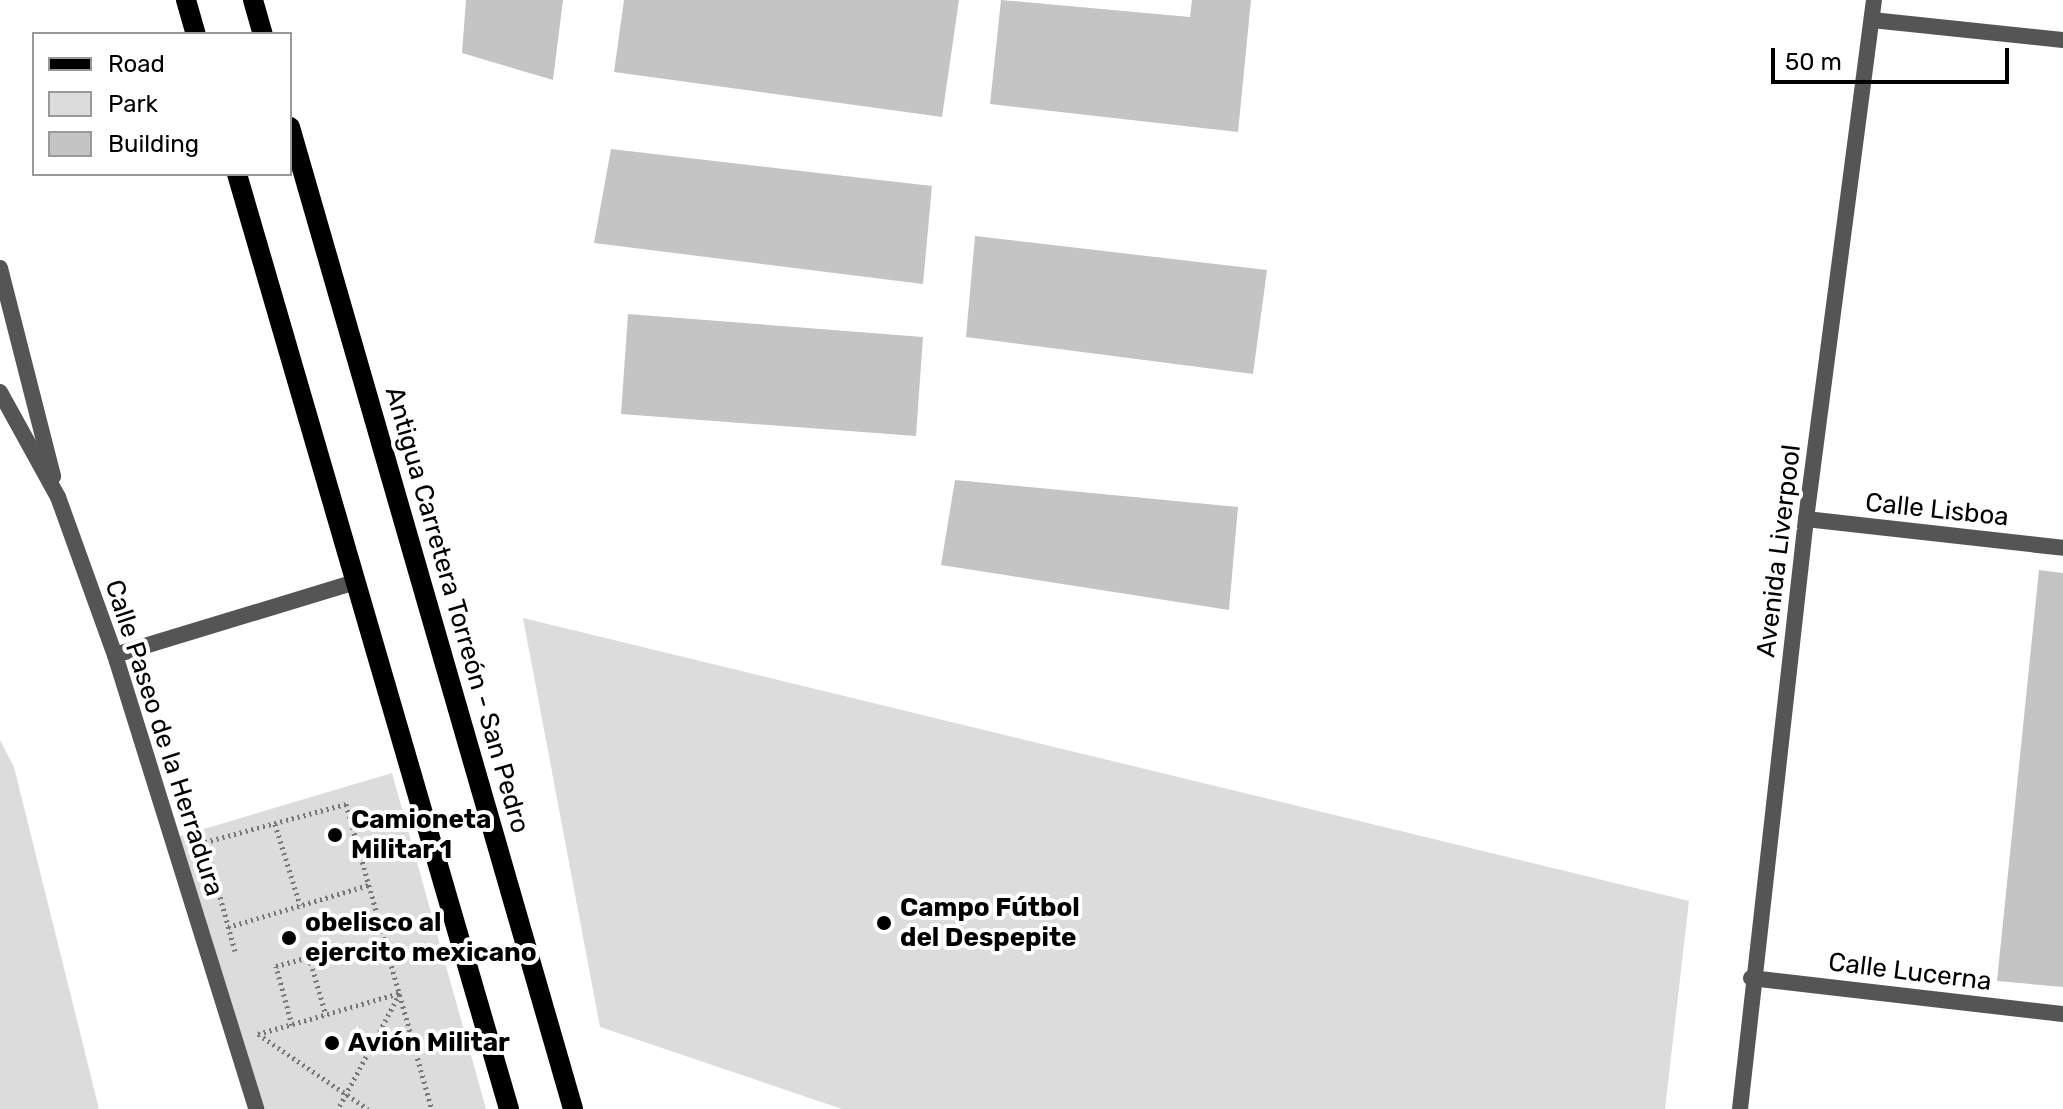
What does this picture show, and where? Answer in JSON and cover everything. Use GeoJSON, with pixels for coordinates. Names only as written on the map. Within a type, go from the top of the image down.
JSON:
{"type":"FeatureCollection","features":[{"type":"Feature","properties":{"kind":"main road"},"geometry":{"type":"LineString","coordinates":[[186,0],[195,32]]}},
{"type":"Feature","properties":{"kind":"main road"},"geometry":{"type":"LineString","coordinates":[[253,0],[262,32]]}},
{"type":"Feature","properties":{"kind":"main road","name":"Antigua Carretera Torreón - San Pedro"},"geometry":{"type":"LineString","coordinates":[[292,134],[573,1109]]}},
{"type":"Feature","properties":{"kind":"main road"},"geometry":{"type":"LineString","coordinates":[[238,176],[509,1109]]}},
{"type":"Feature","properties":{"kind":"street","name":"Avenida Liverpool"},"geometry":{"type":"LineString","coordinates":[[1740,1109],[1751,978],[1806,519],[1874,0]]}},
{"type":"Feature","properties":{"kind":"street"},"geometry":{"type":"LineString","coordinates":[[1872,20],[2063,40]]}},
{"type":"Feature","properties":{"kind":"street"},"geometry":{"type":"LineString","coordinates":[[0,268],[58,497]]}},
{"type":"Feature","properties":{"kind":"street","name":"Calle Paseo de la Herradura"},"geometry":{"type":"LineString","coordinates":[[0,392],[58,497],[115,655],[256,1109]]}},
{"type":"Feature","properties":{"kind":"street","name":"Calle Lisboa"},"geometry":{"type":"LineString","coordinates":[[1806,519],[2063,548]]}},
{"type":"Feature","properties":{"kind":"street"},"geometry":{"type":"LineString","coordinates":[[115,655],[356,582]]}},
{"type":"Feature","properties":{"kind":"street","name":"Calle Lucerna"},"geometry":{"type":"LineString","coordinates":[[1751,978],[2063,1014]]}},
{"type":"Feature","properties":{"kind":"path"},"geometry":{"type":"LineString","coordinates":[[237,957],[205,842],[346,804],[432,1109]]}},
{"type":"Feature","properties":{"kind":"path"},"geometry":{"type":"LineString","coordinates":[[275,824],[300,905]]}},
{"type":"Feature","properties":{"kind":"path"},"geometry":{"type":"LineString","coordinates":[[228,927],[369,885]]}},
{"type":"Feature","properties":{"kind":"path"},"geometry":{"type":"LineString","coordinates":[[292,1025],[276,966],[309,957],[326,1015]]}},
{"type":"Feature","properties":{"kind":"path"},"geometry":{"type":"LineString","coordinates":[[258,1034],[400,993]]}},
{"type":"Feature","properties":{"kind":"path"},"geometry":{"type":"LineString","coordinates":[[338,1109],[400,993]]}},
{"type":"Feature","properties":{"kind":"path"},"geometry":{"type":"LineString","coordinates":[[254,1019],[262,1049]]}},
{"type":"Feature","properties":{"kind":"path"},"geometry":{"type":"LineString","coordinates":[[258,1034],[368,1109]]}},
{"type":"Feature","properties":{"kind":"green space"},"geometry":{"type":"Polygon","coordinates":[[[523,618],[1689,901],[1665,1109],[842,1109],[600,1027],[523,618]]]}},
{"type":"Feature","properties":{"kind":"green space"},"geometry":{"type":"Polygon","coordinates":[[[0,740],[14,767],[99,1109],[0,1109],[0,740]]]}},
{"type":"Feature","properties":{"kind":"green space"},"geometry":{"type":"Polygon","coordinates":[[[392,773],[486,1109],[263,1109],[177,837],[392,773]]]}},
{"type":"Feature","properties":{"kind":"building"},"geometry":{"type":"Polygon","coordinates":[[[466,0],[563,0],[553,80],[462,53],[466,0]]]}},
{"type":"Feature","properties":{"kind":"building"},"geometry":{"type":"Polygon","coordinates":[[[624,0],[959,0],[942,117],[614,72],[624,0]]]}},
{"type":"Feature","properties":{"kind":"building"},"geometry":{"type":"Polygon","coordinates":[[[1001,0],[1190,17],[1192,0],[1251,0],[1238,132],[990,104],[1001,0]]]}},
{"type":"Feature","properties":{"kind":"building"},"geometry":{"type":"Polygon","coordinates":[[[611,149],[932,186],[923,284],[594,243],[611,149]]]}},
{"type":"Feature","properties":{"kind":"building"},"geometry":{"type":"Polygon","coordinates":[[[975,236],[1267,270],[1253,374],[966,337],[975,236]]]}},
{"type":"Feature","properties":{"kind":"building"},"geometry":{"type":"Polygon","coordinates":[[[628,314],[923,337],[916,436],[621,414],[628,314]]]}},
{"type":"Feature","properties":{"kind":"building"},"geometry":{"type":"Polygon","coordinates":[[[955,480],[1238,507],[1229,610],[941,565],[955,480]]]}},
{"type":"Feature","properties":{"kind":"building"},"geometry":{"type":"Polygon","coordinates":[[[2039,570],[2063,573],[2063,987],[1997,981],[2039,570]]]}},
{"type":"Feature","properties":{"kind":"place","name":"Camioneta Militar 1"},"geometry":{"type":"Point","coordinates":[335,835]}},
{"type":"Feature","properties":{"kind":"place","name":"Campo Fútbol del Despepite"},"geometry":{"type":"Point","coordinates":[884,923]}},
{"type":"Feature","properties":{"kind":"place","name":"obelisco al ejercito mexicano"},"geometry":{"type":"Point","coordinates":[289,938]}},
{"type":"Feature","properties":{"kind":"place","name":"Avión Militar"},"geometry":{"type":"Point","coordinates":[332,1043]}}]}
